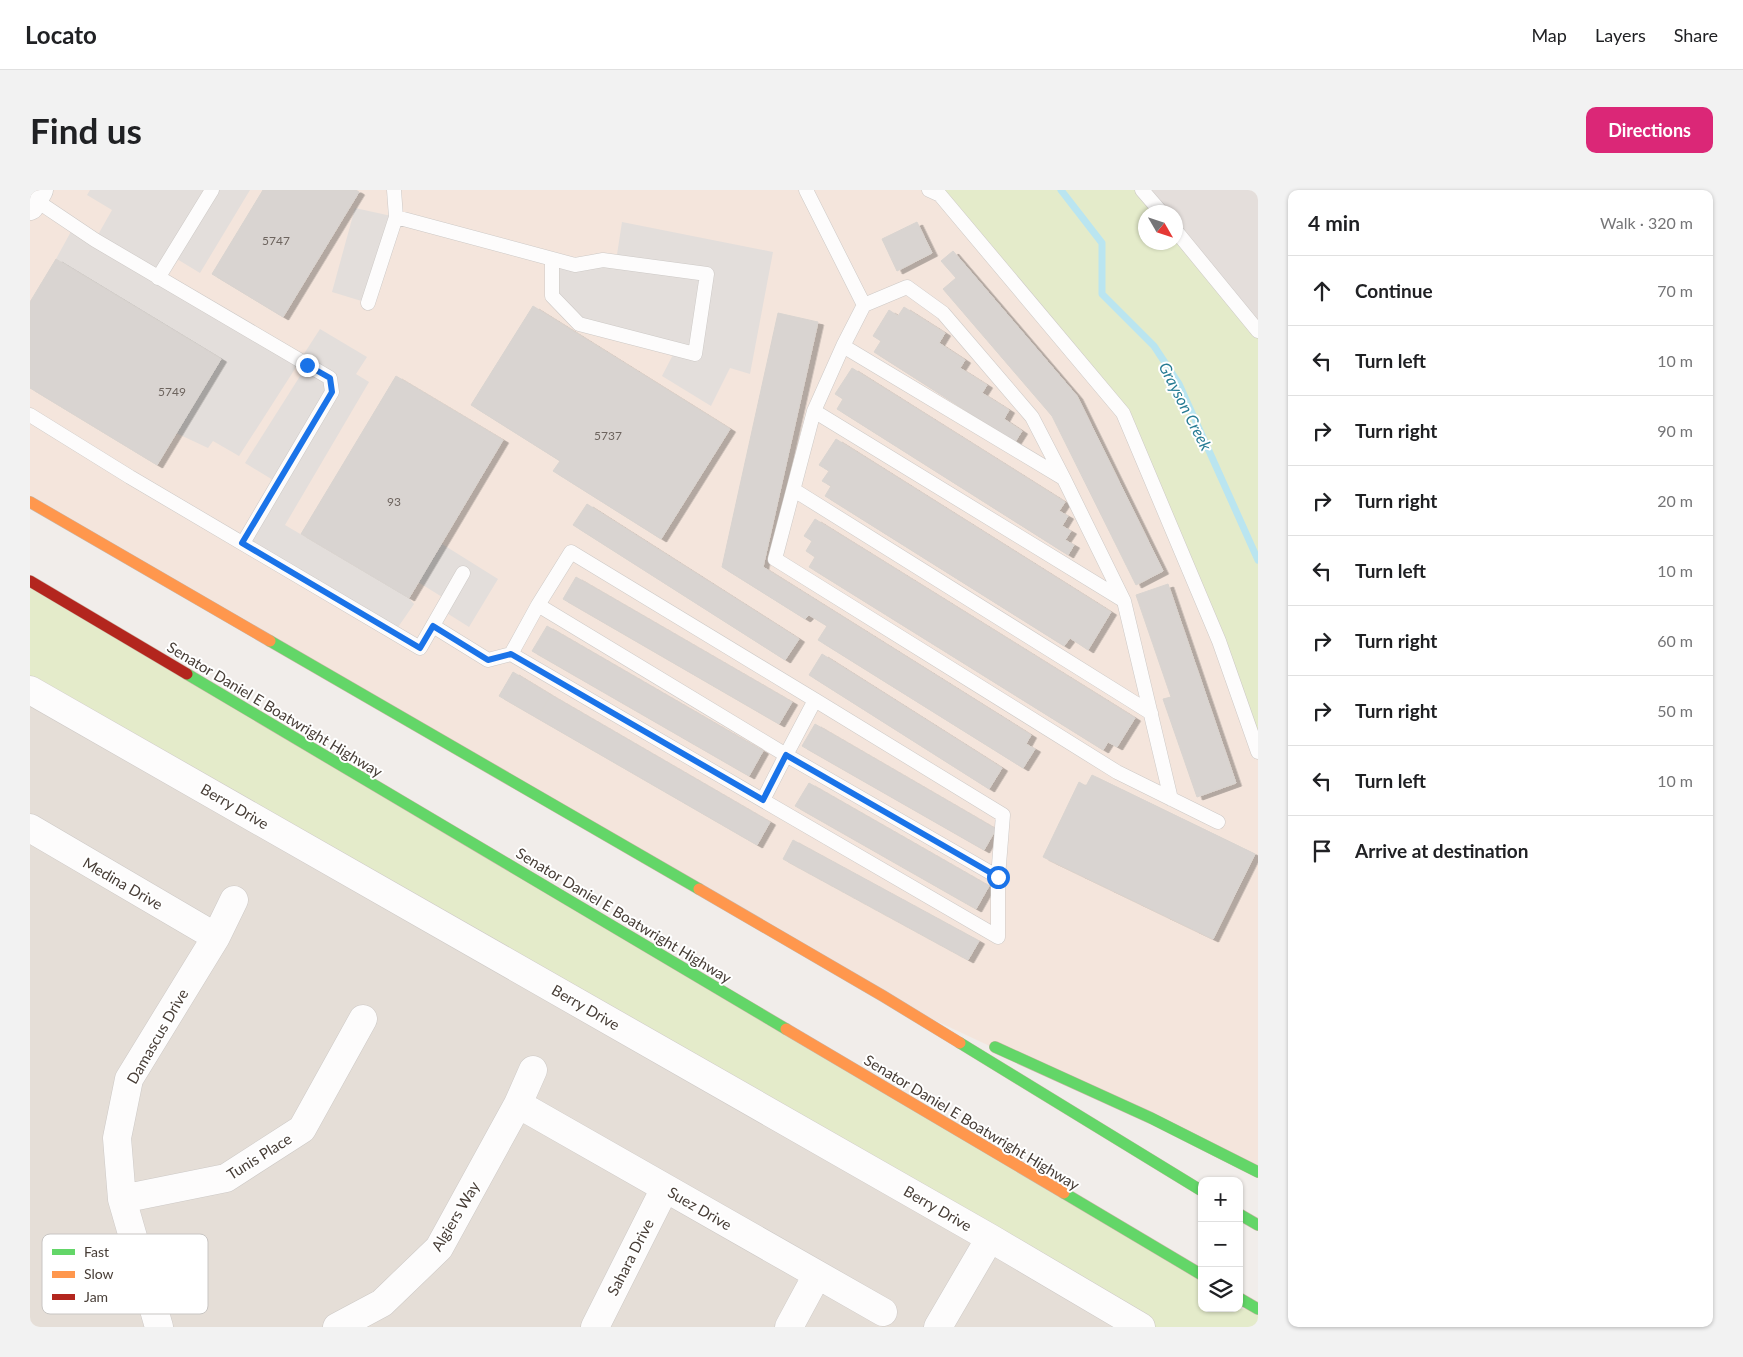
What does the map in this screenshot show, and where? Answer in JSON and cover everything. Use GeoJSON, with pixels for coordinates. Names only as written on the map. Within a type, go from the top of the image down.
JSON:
{"type":"FeatureCollection","features":[{"type":"Feature","properties":{"kind":"highway"},"geometry":{"type":"LineString","coordinates":[[30,502],[883,996],[1198,1189]]}},
{"type":"Feature","properties":{"kind":"highway","name":"Senator Daniel E Boatwright Highway"},"geometry":{"type":"LineString","coordinates":[[30,581],[1198,1274]]}},
{"type":"Feature","properties":{"kind":"highway"},"geometry":{"type":"LineString","coordinates":[[883,996],[1151,1118],[1258,1172]]}},
{"type":"Feature","properties":{"kind":"highway"},"geometry":{"type":"LineString","coordinates":[[1243,1216],[1258,1225]]}},
{"type":"Feature","properties":{"kind":"highway"},"geometry":{"type":"LineString","coordinates":[[1243,1300],[1258,1309]]}},
{"type":"Feature","properties":{"kind":"street","name":"Berry Drive"},"geometry":{"type":"LineString","coordinates":[[30,690],[990,1238],[1141,1327]]}},
{"type":"Feature","properties":{"kind":"street","name":"Medina Drive"},"geometry":{"type":"LineString","coordinates":[[30,828],[216,937]]}},
{"type":"Feature","properties":{"kind":"street","name":"Damascus Drive"},"geometry":{"type":"LineString","coordinates":[[132,1234],[122,1199],[117,1138],[129,1079],[216,937],[234,900]]}},
{"type":"Feature","properties":{"kind":"street","name":"Tunis Place"},"geometry":{"type":"LineString","coordinates":[[122,1199],[226,1178],[302,1129],[363,1019]]}},
{"type":"Feature","properties":{"kind":"street","name":"Algiers Way"},"geometry":{"type":"LineString","coordinates":[[337,1327],[382,1303],[440,1248],[518,1104],[533,1070]]}},
{"type":"Feature","properties":{"kind":"street","name":"Suez Drive"},"geometry":{"type":"LineString","coordinates":[[518,1104],[883,1312]]}},
{"type":"Feature","properties":{"kind":"street","name":"Sahara Drive"},"geometry":{"type":"LineString","coordinates":[[595,1327],[665,1188]]}},
{"type":"Feature","properties":{"kind":"street"},"geometry":{"type":"LineString","coordinates":[[938,1327],[990,1238]]}},
{"type":"Feature","properties":{"kind":"street"},"geometry":{"type":"LineString","coordinates":[[789,1327],[817,1275]]}},
{"type":"Feature","properties":{"kind":"street","name":"Damascus Drive"},"geometry":{"type":"LineString","coordinates":[[156,1314],[160,1327]]}},
{"type":"Feature","properties":{"kind":"lane"},"geometry":{"type":"LineString","coordinates":[[158,278],[212,190]]}},
{"type":"Feature","properties":{"kind":"lane"},"geometry":{"type":"LineString","coordinates":[[368,303],[396,217],[394,190]]}},
{"type":"Feature","properties":{"kind":"lane"},"geometry":{"type":"LineString","coordinates":[[806,190],[864,305]]}},
{"type":"Feature","properties":{"kind":"lane"},"geometry":{"type":"LineString","coordinates":[[929,190],[940,195],[1122,413],[1219,641],[1258,752]]}},
{"type":"Feature","properties":{"kind":"lane"},"geometry":{"type":"LineString","coordinates":[[1142,190],[1155,205]]}},
{"type":"Feature","properties":{"kind":"lane"},"geometry":{"type":"LineString","coordinates":[[33,198],[95,240],[330,378],[332,392],[242,543]]}},
{"type":"Feature","properties":{"kind":"lane"},"geometry":{"type":"LineString","coordinates":[[396,217],[575,265],[604,260],[707,274],[695,354],[579,324],[552,296],[552,259]]}},
{"type":"Feature","properties":{"kind":"lane"},"geometry":{"type":"LineString","coordinates":[[1183,239],[1258,331]]}},
{"type":"Feature","properties":{"kind":"lane"},"geometry":{"type":"LineString","coordinates":[[1171,799],[1124,600],[1032,417],[943,313],[907,287],[864,305],[843,346],[814,411],[775,559],[1117,772],[1171,799],[1218,822]]}},
{"type":"Feature","properties":{"kind":"lane"},"geometry":{"type":"LineString","coordinates":[[843,346],[1064,479]]}},
{"type":"Feature","properties":{"kind":"lane"},"geometry":{"type":"LineString","coordinates":[[814,411],[1124,600]]}},
{"type":"Feature","properties":{"kind":"lane"},"geometry":{"type":"LineString","coordinates":[[30,415],[130,477],[420,648],[463,573]]}},
{"type":"Feature","properties":{"kind":"lane"},"geometry":{"type":"LineString","coordinates":[[794,490],[1151,713]]}},
{"type":"Feature","properties":{"kind":"lane"},"geometry":{"type":"LineString","coordinates":[[433,626],[488,660],[511,654],[998,937],[998,877],[1003,815],[571,552],[538,605],[511,654]]}},
{"type":"Feature","properties":{"kind":"lane"},"geometry":{"type":"LineString","coordinates":[[538,605],[786,755],[998,877]]}},
{"type":"Feature","properties":{"kind":"lane"},"geometry":{"type":"LineString","coordinates":[[763,800],[815,700]]}},
{"type":"Feature","properties":{"kind":"shaded area"},"geometry":{"type":"Polygon","coordinates":[[[30,190],[929,190],[1123,413],[1258,752],[1258,1172],[883,996],[30,502],[30,190]]]}},
{"type":"Feature","properties":{"kind":"shaded area"},"geometry":{"type":"Polygon","coordinates":[[[90,190],[250,190],[200,273],[172,256],[158,278],[300,360],[320,329],[367,357],[356,374],[369,382],[285,525],[409,598],[414,604],[394,633],[243,543],[278,483],[245,463],[307,365],[300,361],[239,456],[213,441],[208,448],[176,433],[221,359],[56,259],[74,226],[95,240],[112,210],[87,195],[90,190]]]}},
{"type":"Feature","properties":{"kind":"shaded area"},"geometry":{"type":"Polygon","coordinates":[[[1142,190],[1258,190],[1258,331],[1183,240],[1183,205],[1155,205],[1142,190]]]}},
{"type":"Feature","properties":{"kind":"shaded area"},"geometry":{"type":"Polygon","coordinates":[[[355,208],[396,217],[368,303],[332,292],[355,208]]]}},
{"type":"Feature","properties":{"kind":"shaded area"},"geometry":{"type":"Polygon","coordinates":[[[622,222],[773,252],[750,374],[730,368],[711,406],[662,376],[676,349],[579,324],[552,296],[552,259],[616,261],[622,222]]]}},
{"type":"Feature","properties":{"kind":"shaded area"},"geometry":{"type":"Polygon","coordinates":[[[442,544],[498,579],[469,627],[442,610],[447,600],[418,582],[442,544]]]}},
{"type":"Feature","properties":{"kind":"shaded area"},"geometry":{"type":"Polygon","coordinates":[[[30,690],[1141,1327],[30,1327],[30,690]]]}},
{"type":"Feature","properties":{"kind":"green space"},"geometry":{"type":"Polygon","coordinates":[[[929,190],[1142,190],[1155,205],[1138,205],[1138,250],[1183,250],[1183,240],[1258,331],[1258,752],[1123,413],[929,190]]]}},
{"type":"Feature","properties":{"kind":"green space"},"geometry":{"type":"Polygon","coordinates":[[[30,581],[1198,1273],[1198,1312],[1243,1312],[1243,1309],[1258,1309],[1258,1327],[1141,1327],[30,690],[30,581]]]}},
{"type":"Feature","properties":{"kind":"building"},"geometry":{"type":"Polygon","coordinates":[[[263,190],[356,190],[359,192],[283,317],[212,274],[263,190]]]}},
{"type":"Feature","properties":{"kind":"building"},"geometry":{"type":"Polygon","coordinates":[[[917,222],[932,253],[897,271],[882,239],[917,222]]]}},
{"type":"Feature","properties":{"kind":"building"},"geometry":{"type":"Polygon","coordinates":[[[953,251],[1077,396],[1163,571],[1136,585],[1052,416],[943,289],[956,278],[941,261],[953,251]]]}},
{"type":"Feature","properties":{"kind":"building"},"geometry":{"type":"Polygon","coordinates":[[[56,259],[221,359],[157,465],[30,388],[30,302],[56,259]]]}},
{"type":"Feature","properties":{"kind":"building"},"geometry":{"type":"Polygon","coordinates":[[[533,306],[730,429],[661,539],[553,471],[560,461],[471,405],[533,306]]]}},
{"type":"Feature","properties":{"kind":"building"},"geometry":{"type":"Polygon","coordinates":[[[904,307],[945,333],[939,343],[965,360],[960,368],[987,385],[982,393],[1009,410],[1004,419],[1022,431],[1015,442],[874,352],[881,341],[873,336],[889,310],[898,316],[904,307]]]}},
{"type":"Feature","properties":{"kind":"building"},"geometry":{"type":"Polygon","coordinates":[[[778,313],[818,322],[763,567],[1031,735],[1026,744],[1035,749],[1023,768],[818,640],[827,626],[809,615],[805,619],[722,567],[778,313]]]}},
{"type":"Feature","properties":{"kind":"building"},"geometry":{"type":"Polygon","coordinates":[[[852,368],[1065,502],[1059,511],[1068,516],[1062,526],[1071,531],[1065,540],[1074,545],[1068,555],[837,409],[843,399],[835,394],[852,368]]]}},
{"type":"Feature","properties":{"kind":"building"},"geometry":{"type":"Polygon","coordinates":[[[396,376],[503,440],[409,598],[301,534],[396,376]]]}},
{"type":"Feature","properties":{"kind":"building"},"geometry":{"type":"Polygon","coordinates":[[[836,439],[1111,612],[1088,650],[1070,638],[1064,646],[825,496],[831,486],[822,481],[829,471],[819,465],[836,439]]]}},
{"type":"Feature","properties":{"kind":"building"},"geometry":{"type":"Polygon","coordinates":[[[587,504],[799,639],[785,660],[573,525],[587,504]]]}},
{"type":"Feature","properties":{"kind":"building"},"geometry":{"type":"Polygon","coordinates":[[[815,519],[1135,718],[1117,747],[1108,742],[1103,750],[809,567],[815,557],[806,551],[812,541],[804,536],[815,519]]]}},
{"type":"Feature","properties":{"kind":"building"},"geometry":{"type":"Polygon","coordinates":[[[576,577],[792,702],[779,724],[563,599],[576,577]]]}},
{"type":"Feature","properties":{"kind":"building"},"geometry":{"type":"Polygon","coordinates":[[[1168,584],[1236,783],[1197,797],[1163,699],[1171,697],[1136,595],[1168,584]]]}},
{"type":"Feature","properties":{"kind":"building"},"geometry":{"type":"Polygon","coordinates":[[[547,626],[763,751],[749,776],[532,651],[547,626]]]}},
{"type":"Feature","properties":{"kind":"building"},"geometry":{"type":"Polygon","coordinates":[[[822,654],[1002,768],[989,789],[809,675],[822,654]]]}},
{"type":"Feature","properties":{"kind":"building"},"geometry":{"type":"Polygon","coordinates":[[[513,672],[551,695],[537,718],[499,696],[513,672]]]}},
{"type":"Feature","properties":{"kind":"building"},"geometry":{"type":"Polygon","coordinates":[[[551,695],[770,822],[757,845],[537,718],[551,695]]]}},
{"type":"Feature","properties":{"kind":"building"},"geometry":{"type":"Polygon","coordinates":[[[815,724],[996,829],[984,850],[802,746],[815,724]]]}},
{"type":"Feature","properties":{"kind":"building"},"geometry":{"type":"Polygon","coordinates":[[[1092,775],[1255,854],[1213,939],[1043,857],[1079,782],[1086,786],[1092,775]]]}},
{"type":"Feature","properties":{"kind":"building"},"geometry":{"type":"Polygon","coordinates":[[[809,783],[989,886],[976,909],[795,806],[809,783]]]}},
{"type":"Feature","properties":{"kind":"building"},"geometry":{"type":"Polygon","coordinates":[[[793,840],[979,941],[968,960],[783,859],[793,840]]]}},
{"type":"Feature","properties":{"kind":"waterway","name":"Grayson Creek"},"geometry":{"type":"LineString","coordinates":[[1061,190],[1102,243],[1102,294],[1154,346],[1179,384],[1258,560]]}},
{"type":"Feature","properties":{"kind":"traffic: fast"},"geometry":{"type":"LineString","coordinates":[[270,641],[699,889]]}},
{"type":"Feature","properties":{"kind":"traffic: fast"},"geometry":{"type":"LineString","coordinates":[[187,674],[786,1029]]}},
{"type":"Feature","properties":{"kind":"traffic: fast"},"geometry":{"type":"LineString","coordinates":[[960,1043],[1198,1189]]}},
{"type":"Feature","properties":{"kind":"traffic: fast"},"geometry":{"type":"LineString","coordinates":[[995,1047],[1151,1118],[1258,1172]]}},
{"type":"Feature","properties":{"kind":"traffic: fast"},"geometry":{"type":"LineString","coordinates":[[1064,1193],[1198,1273]]}},
{"type":"Feature","properties":{"kind":"traffic: fast"},"geometry":{"type":"LineString","coordinates":[[1243,1216],[1258,1225]]}},
{"type":"Feature","properties":{"kind":"traffic: fast"},"geometry":{"type":"LineString","coordinates":[[1243,1300],[1258,1309]]}},
{"type":"Feature","properties":{"kind":"traffic: slow"},"geometry":{"type":"LineString","coordinates":[[30,502],[270,641]]}},
{"type":"Feature","properties":{"kind":"traffic: slow"},"geometry":{"type":"LineString","coordinates":[[699,889],[960,1043]]}},
{"type":"Feature","properties":{"kind":"traffic: slow"},"geometry":{"type":"LineString","coordinates":[[786,1029],[1064,1193]]}},
{"type":"Feature","properties":{"kind":"traffic: jam"},"geometry":{"type":"LineString","coordinates":[[30,581],[187,674]]}},
{"type":"Feature","properties":{"kind":"route"},"geometry":{"type":"LineString","coordinates":[[307,365],[330,378],[332,392],[242,543],[420,648],[433,626],[488,660],[511,654],[763,800],[786,755],[998,877]]}}]}
